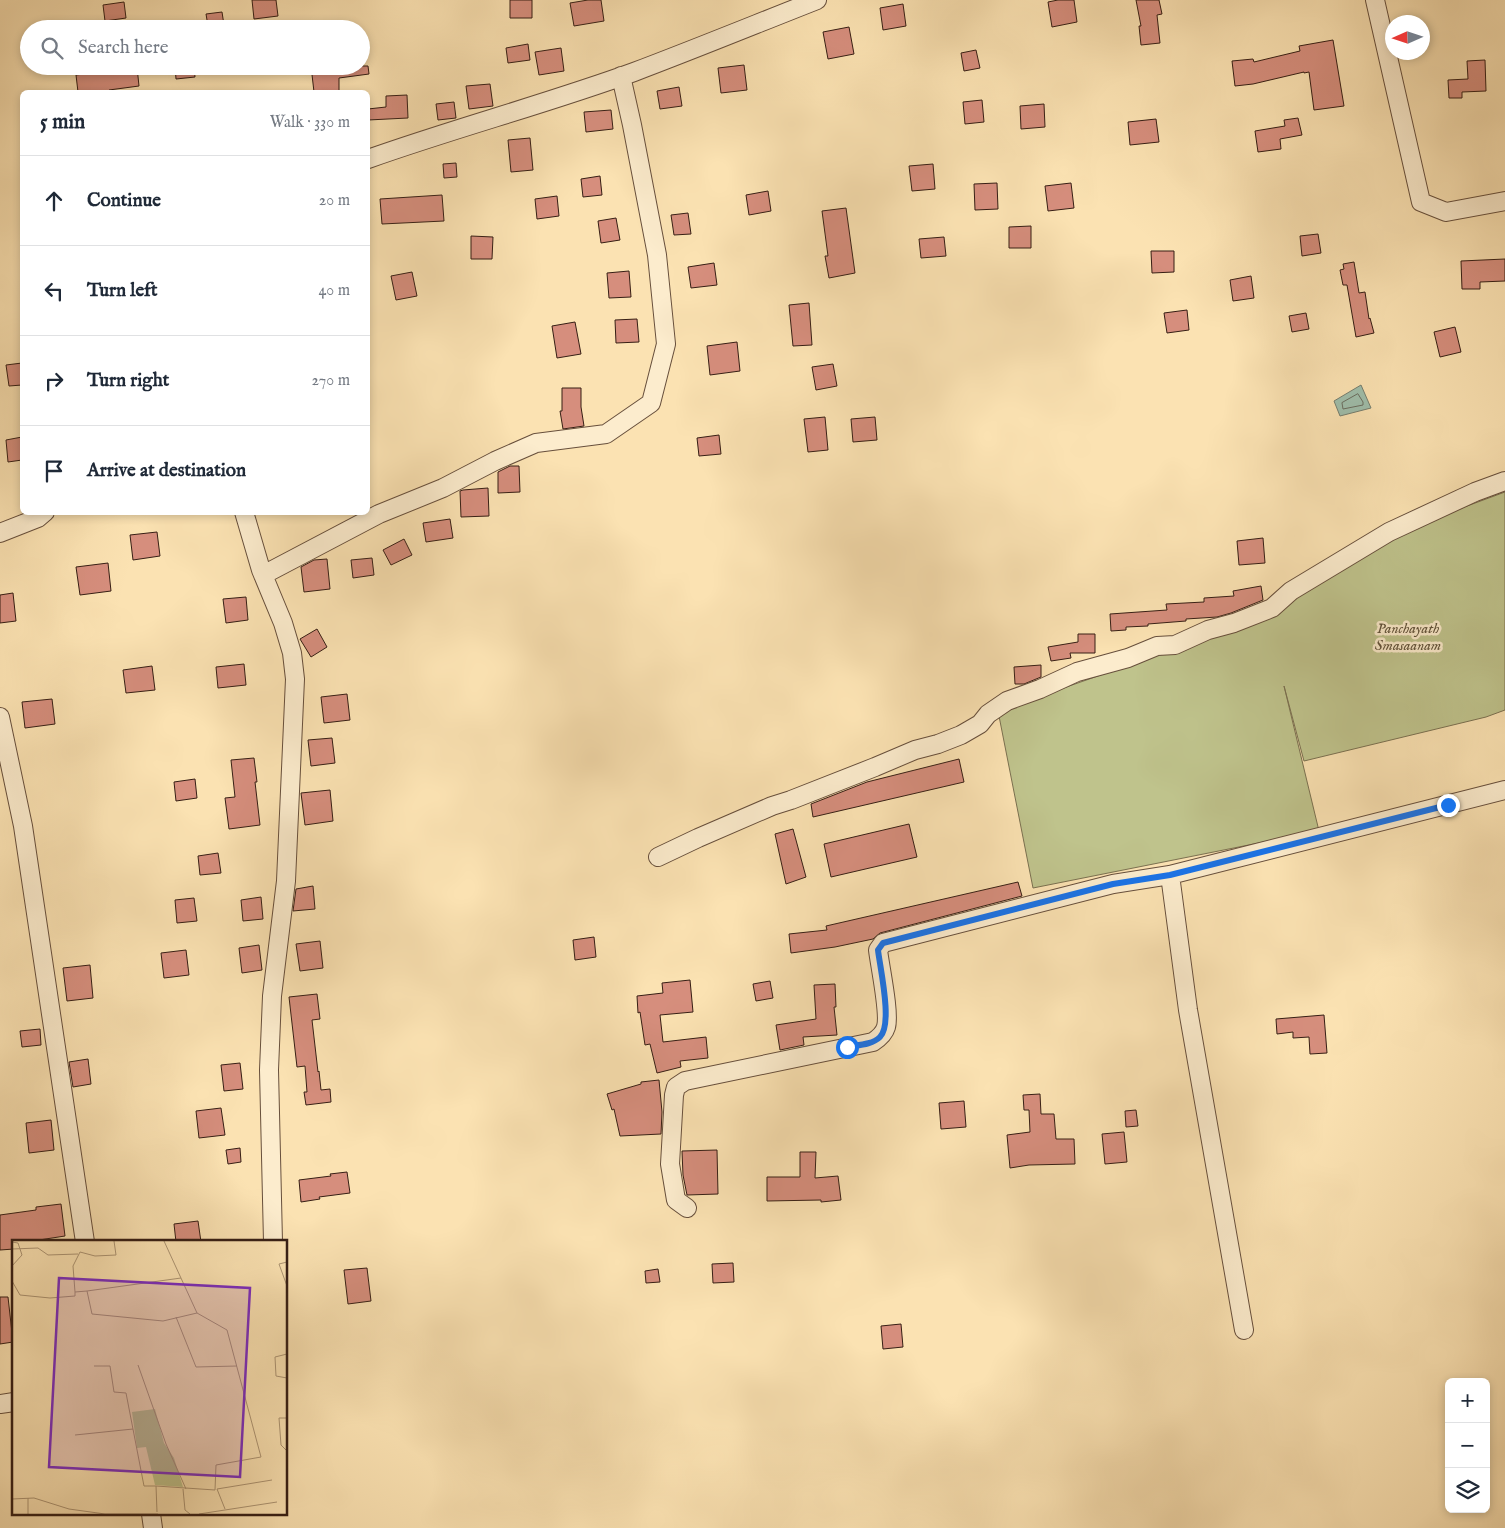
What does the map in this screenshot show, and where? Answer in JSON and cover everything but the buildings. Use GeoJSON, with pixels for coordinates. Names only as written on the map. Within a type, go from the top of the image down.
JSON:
{"type":"FeatureCollection","features":[{"type":"Feature","properties":{"kind":"street"},"geometry":{"type":"LineString","coordinates":[[370,158],[621,76],[817,0]]}},
{"type":"Feature","properties":{"kind":"street"},"geometry":{"type":"LineString","coordinates":[[1375,0],[1422,202],[1446,212],[1505,200]]}},
{"type":"Feature","properties":{"kind":"street"},"geometry":{"type":"LineString","coordinates":[[263,575],[379,514],[442,488],[495,461],[536,443],[606,434],[651,403],[666,344],[657,255],[621,76]]}},
{"type":"Feature","properties":{"kind":"street"},"geometry":{"type":"LineString","coordinates":[[658,857],[772,806],[961,734],[980,724],[988,714],[1007,701],[1040,689],[1077,672],[1128,658],[1157,646],[1175,645],[1208,630],[1234,623],[1272,608],[1291,591],[1388,532],[1475,492],[1505,481]]}},
{"type":"Feature","properties":{"kind":"street"},"geometry":{"type":"LineString","coordinates":[[0,533],[42,515]]}},
{"type":"Feature","properties":{"kind":"street"},"geometry":{"type":"LineString","coordinates":[[245,515],[263,575],[283,623],[292,654],[295,679],[286,881],[272,996],[269,1070],[274,1240]]}},
{"type":"Feature","properties":{"kind":"street"},"geometry":{"type":"LineString","coordinates":[[0,717],[23,826],[85,1240]]}},
{"type":"Feature","properties":{"kind":"street"},"geometry":{"type":"LineString","coordinates":[[687,1208],[676,1200],[670,1164],[676,1086],[685,1081],[874,1042],[886,1028],[878,950],[883,943],[1113,884],[1170,875],[1505,790]]}},
{"type":"Feature","properties":{"kind":"street"},"geometry":{"type":"LineString","coordinates":[[1170,875],[1188,1010],[1244,1330]]}},
{"type":"Feature","properties":{"kind":"green space","name":"Panchayath Smasaanam"},"geometry":{"type":"Polygon","coordinates":[[[1505,492],[1505,710],[1486,717],[1304,761],[1284,686],[1319,831],[1033,888],[998,711],[1266,617],[1383,537],[1505,492]]]}},
{"type":"Feature","properties":{"kind":"water"},"geometry":{"type":"Polygon","coordinates":[[[1361,385],[1371,408],[1340,416],[1334,401],[1361,385]]]}},
{"type":"Feature","properties":{"kind":"route"},"geometry":{"type":"LineString","coordinates":[[847,1047],[874,1042],[886,1028],[878,950],[883,943],[1113,884],[1170,875],[1448,805]]}}]}
